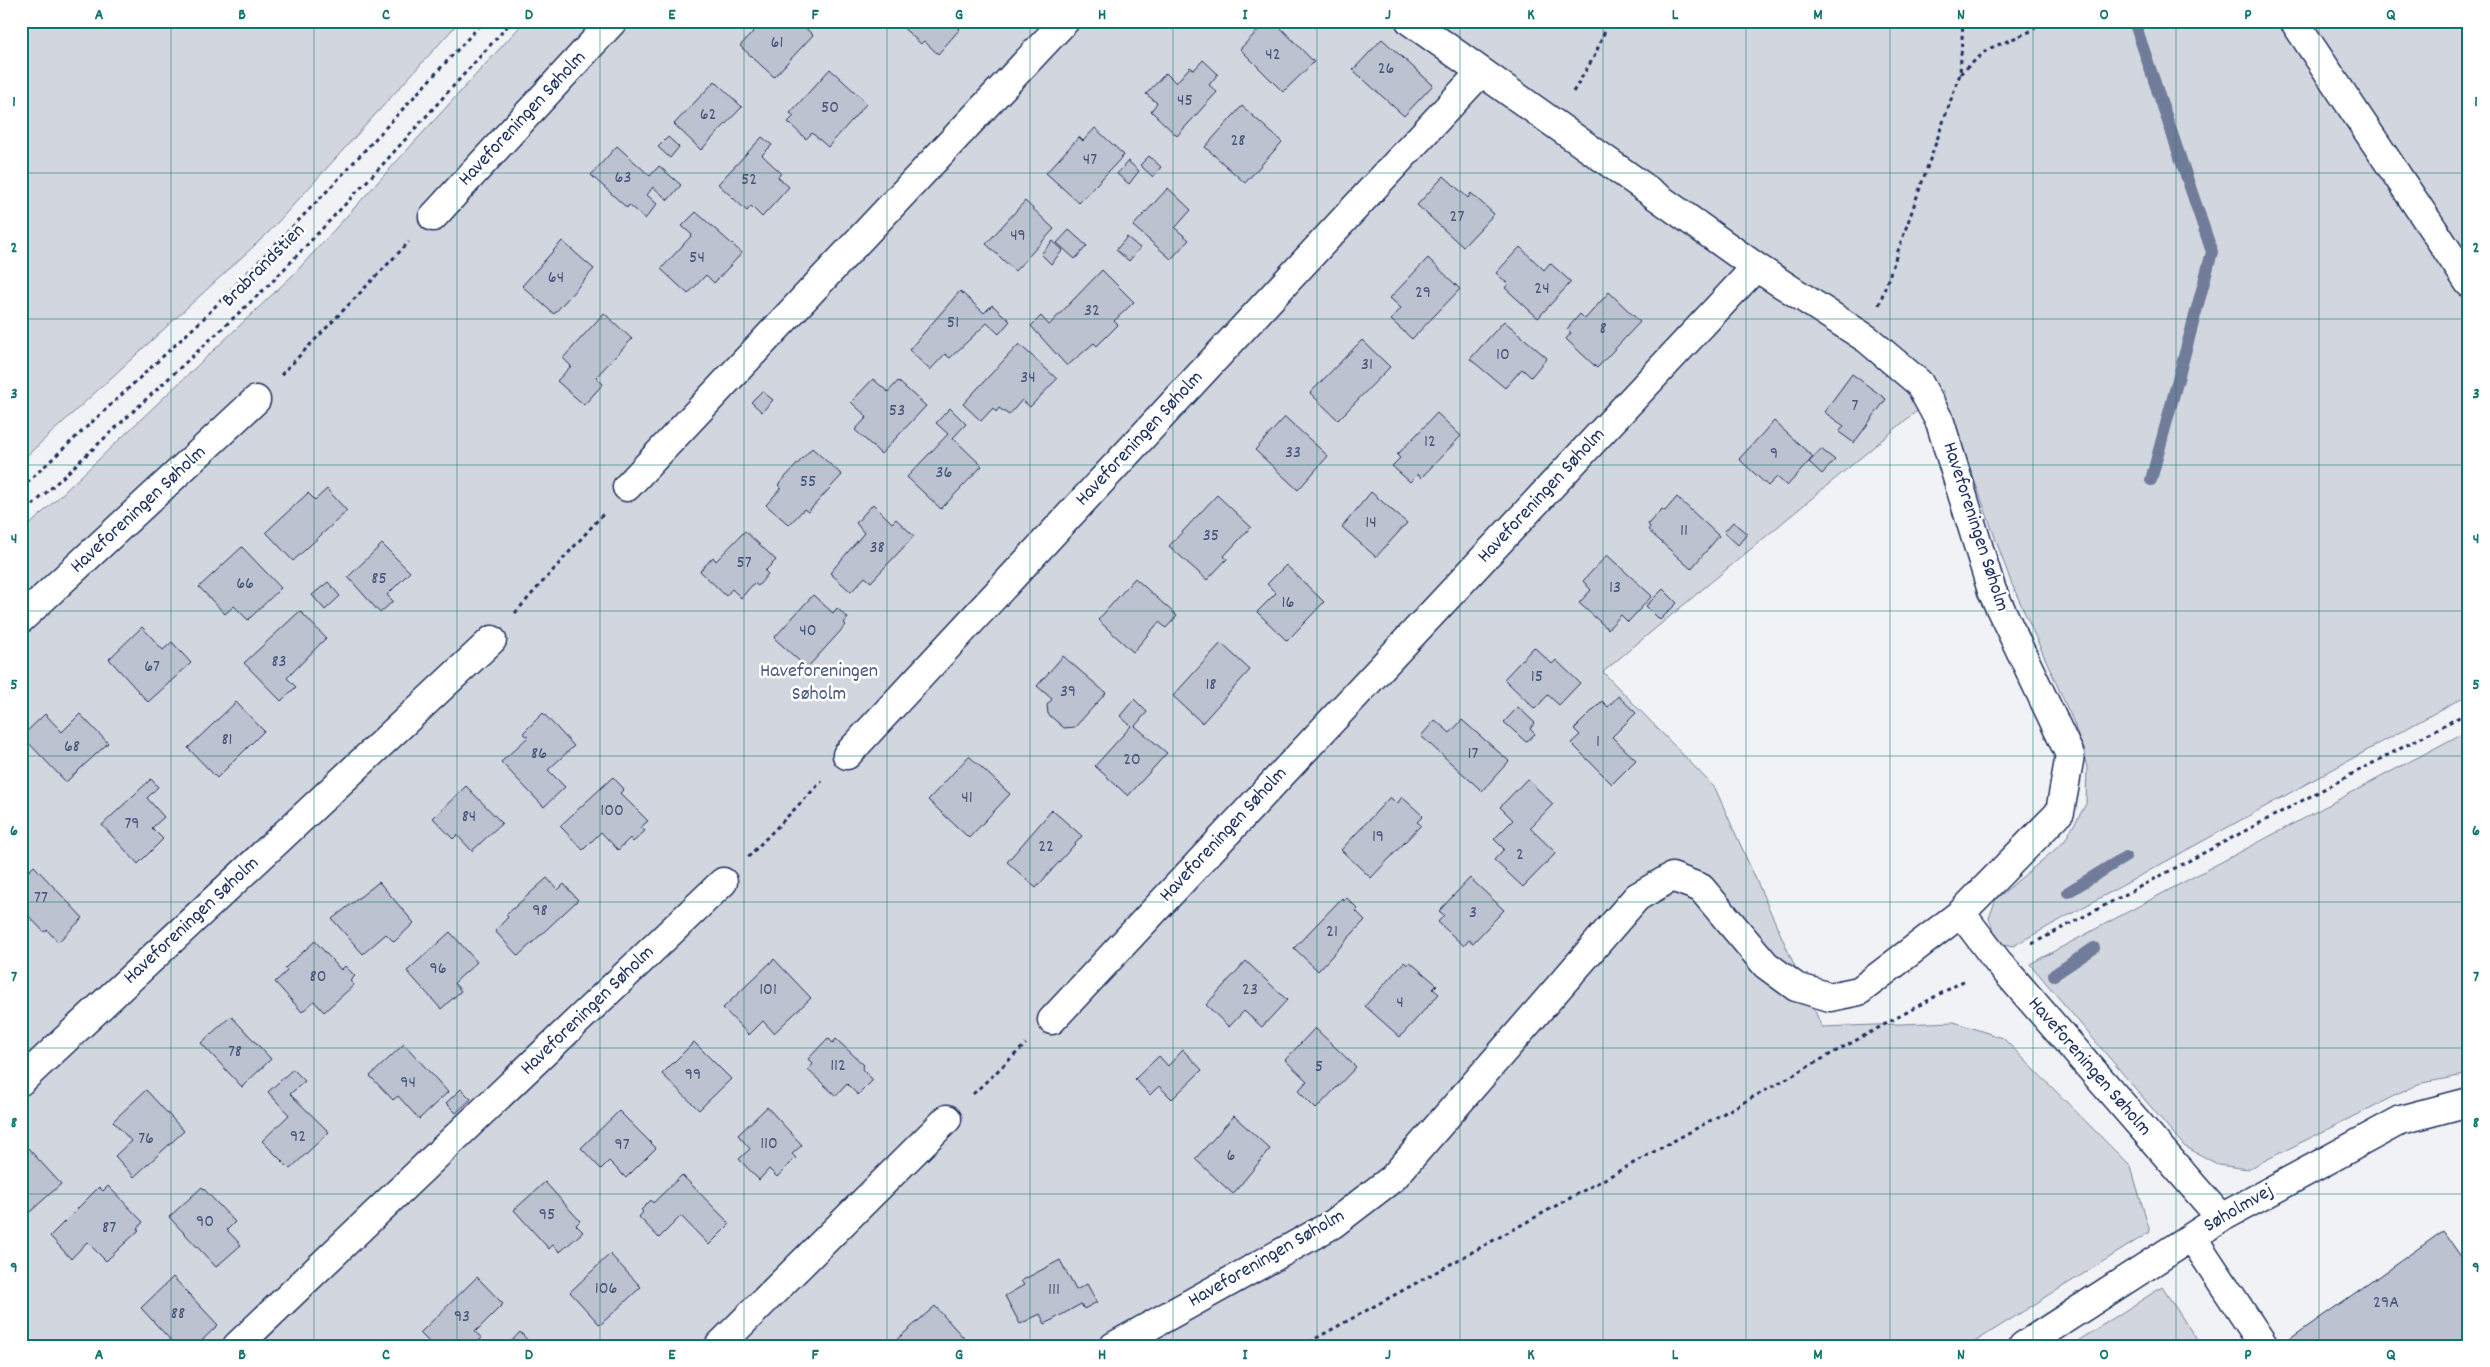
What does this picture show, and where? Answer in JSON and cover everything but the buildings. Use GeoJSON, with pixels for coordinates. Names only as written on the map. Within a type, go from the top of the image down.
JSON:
{"type":"FeatureCollection","features":[{"type":"Feature","properties":{"kind":"street","name":"Haveforeningen Søholm"},"geometry":{"type":"LineString","coordinates":[[433,216],[614,21]]}},
{"type":"Feature","properties":{"kind":"street"},"geometry":{"type":"LineString","coordinates":[[627,487],[1065,21]]}},
{"type":"Feature","properties":{"kind":"street","name":"Haveforeningen Søholm"},"geometry":{"type":"LineString","coordinates":[[1114,1346],[1334,1224],[1393,1178],[1637,897],[1672,877],[1701,888],[1766,965],[1796,987],[1830,997],[1859,991],[1962,913],[2060,812],[2070,756],[1992,591],[1940,422],[1919,383],[1868,339],[1756,267],[1480,73],[1410,21]]}},
{"type":"Feature","properties":{"kind":"street"},"geometry":{"type":"LineString","coordinates":[[2294,21],[2469,283]]}},
{"type":"Feature","properties":{"kind":"street","name":"Haveforeningen Søholm"},"geometry":{"type":"LineString","coordinates":[[847,755],[1480,73]]}},
{"type":"Feature","properties":{"kind":"street","name":"Haveforeningen Søholm"},"geometry":{"type":"LineString","coordinates":[[1052,1020],[1756,267]]}},
{"type":"Feature","properties":{"kind":"street","name":"Haveforeningen Søholm"},"geometry":{"type":"LineString","coordinates":[[21,619],[256,400]]}},
{"type":"Feature","properties":{"kind":"street","name":"Haveforeningen Søholm"},"geometry":{"type":"LineString","coordinates":[[21,1081],[492,640]]}},
{"type":"Feature","properties":{"kind":"street","name":"Haveforeningen Søholm"},"geometry":{"type":"LineString","coordinates":[[237,1346],[723,882]]}},
{"type":"Feature","properties":{"kind":"street","name":"Haveforeningen Søholm"},"geometry":{"type":"LineString","coordinates":[[1962,913],[1998,962],[2221,1218]]}},
{"type":"Feature","properties":{"kind":"street","name":"Søholmvej"},"geometry":{"type":"LineString","coordinates":[[2023,1346],[2221,1218],[2401,1120],[2469,1102]]}},
{"type":"Feature","properties":{"kind":"street"},"geometry":{"type":"LineString","coordinates":[[719,1346],[947,1119]]}},
{"type":"Feature","properties":{"kind":"street"},"geometry":{"type":"LineString","coordinates":[[2192,1237],[2264,1346]]}},
{"type":"Feature","properties":{"kind":"path"},"geometry":{"type":"LineString","coordinates":[[21,488],[201,321],[329,189],[484,21]]}},
{"type":"Feature","properties":{"kind":"path","name":"Brabrandstien"},"geometry":{"type":"LineString","coordinates":[[21,516],[272,282],[384,163],[512,21]]}},
{"type":"Feature","properties":{"kind":"path"},"geometry":{"type":"LineString","coordinates":[[1554,124],[1595,55],[1609,21]]}},
{"type":"Feature","properties":{"kind":"path"},"geometry":{"type":"LineString","coordinates":[[1868,339],[1960,74],[1963,21]]}},
{"type":"Feature","properties":{"kind":"path"},"geometry":{"type":"LineString","coordinates":[[1960,74],[1988,50],[2029,32],[2043,21]]}},
{"type":"Feature","properties":{"kind":"path"},"geometry":{"type":"LineString","coordinates":[[256,400],[433,216]]}},
{"type":"Feature","properties":{"kind":"path"},"geometry":{"type":"LineString","coordinates":[[492,640],[627,487]]}},
{"type":"Feature","properties":{"kind":"path"},"geometry":{"type":"LineString","coordinates":[[1302,1346],[1998,962],[2469,712]]}},
{"type":"Feature","properties":{"kind":"path"},"geometry":{"type":"LineString","coordinates":[[723,882],[847,755]]}},
{"type":"Feature","properties":{"kind":"path"},"geometry":{"type":"LineString","coordinates":[[947,1119],[1052,1020]]}},
{"type":"Feature","properties":{"kind":"green space"},"geometry":{"type":"Polygon","coordinates":[[[21,21],[460,21],[268,233],[21,461],[21,21]]]}},
{"type":"Feature","properties":{"kind":"green space","name":"Haveforeningen Søholm"},"geometry":{"type":"Polygon","coordinates":[[[525,21],[2469,21],[2469,267],[2324,88],[2469,302],[2469,694],[2013,946],[1998,943],[1989,918],[1996,899],[2064,842],[2086,804],[2087,767],[2074,723],[2011,582],[1942,390],[1603,672],[1715,788],[1822,1027],[1954,1022],[2003,1038],[2131,1167],[2150,1232],[1968,1346],[21,1346],[21,533],[293,275],[525,21]]]}},
{"type":"Feature","properties":{"kind":"green space"},"geometry":{"type":"Polygon","coordinates":[[[2469,730],[2469,1074],[2418,1084],[2248,1169],[2219,1165],[2184,1146],[2030,964],[2469,730]]]}},
{"type":"Feature","properties":{"kind":"green space"},"geometry":{"type":"Polygon","coordinates":[[[2162,1287],[2201,1346],[2070,1346],[2162,1287]]]}},
{"type":"Feature","properties":{"kind":"waterway"},"geometry":{"type":"LineString","coordinates":[[2134,21],[2212,252],[2151,480]]}},
{"type":"Feature","properties":{"kind":"waterway"},"geometry":{"type":"LineString","coordinates":[[2068,892],[2125,857]]}},
{"type":"Feature","properties":{"kind":"waterway"},"geometry":{"type":"LineString","coordinates":[[2054,975],[2094,948]]}}]}
